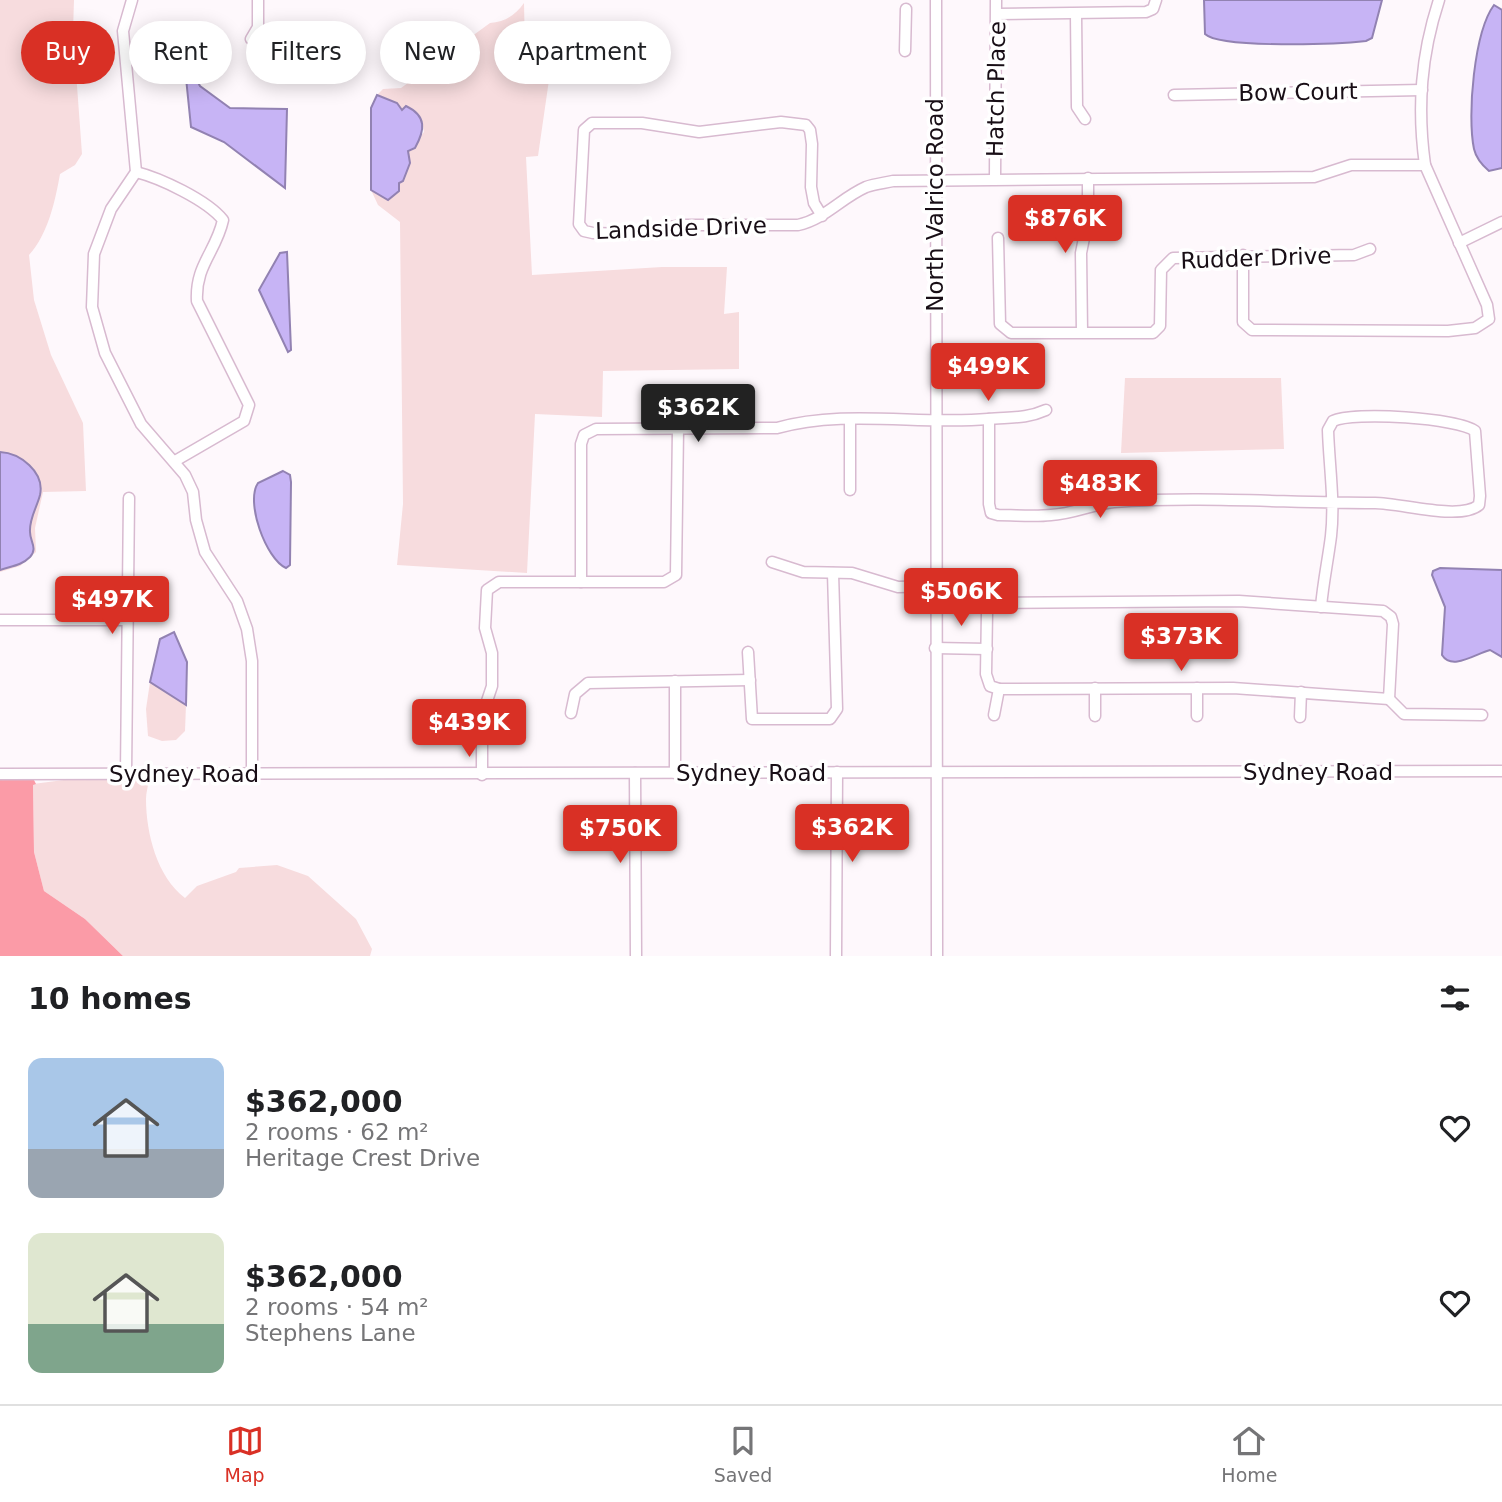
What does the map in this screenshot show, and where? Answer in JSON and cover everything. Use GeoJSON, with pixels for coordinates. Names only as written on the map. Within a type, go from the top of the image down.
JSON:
{"type":"FeatureCollection","features":[{"type":"Feature","properties":{"kind":"street"},"geometry":{"type":"LineString","coordinates":[[132,0],[123,31],[136,172],[111,209],[97,244],[91,283],[92,307],[105,353],[141,424],[151,439],[175,461],[193,492],[196,520],[205,552],[237,601],[247,629],[252,661],[251,774]]}},
{"type":"Feature","properties":{"kind":"street"},"geometry":{"type":"LineString","coordinates":[[258,0],[258,21]]}},
{"type":"Feature","properties":{"kind":"street","name":"North Valrico Road"},"geometry":{"type":"LineString","coordinates":[[936,0],[934,179],[937,956]]}},
{"type":"Feature","properties":{"kind":"street","name":"Hatch Place"},"geometry":{"type":"LineString","coordinates":[[995,179],[996,0]]}},
{"type":"Feature","properties":{"kind":"street"},"geometry":{"type":"LineString","coordinates":[[996,14],[1146,12],[1153,9],[1156,0]]}},
{"type":"Feature","properties":{"kind":"street"},"geometry":{"type":"LineString","coordinates":[[1243,256],[1243,322],[1252,330],[1448,331],[1475,328],[1489,319],[1487,305],[1425,165],[1422,90],[1426,41],[1439,0]]}},
{"type":"Feature","properties":{"kind":"street"},"geometry":{"type":"LineString","coordinates":[[905,51],[906,9]]}},
{"type":"Feature","properties":{"kind":"street"},"geometry":{"type":"LineString","coordinates":[[1076,14],[1077,107],[1084,119]]}},
{"type":"Feature","properties":{"kind":"street","name":"Bow Court"},"geometry":{"type":"LineString","coordinates":[[1174,95],[1422,90]]}},
{"type":"Feature","properties":{"kind":"street","name":"Landside Drive"},"geometry":{"type":"LineString","coordinates":[[822,216],[814,203],[811,187],[812,144],[810,130],[806,125],[781,122],[699,132],[642,123],[592,123],[584,130],[579,219],[584,231],[626,234],[683,225],[798,225],[822,216],[865,187],[893,181],[1314,177],[1351,165],[1425,165]]}},
{"type":"Feature","properties":{"kind":"street"},"geometry":{"type":"LineString","coordinates":[[136,172],[167,184],[216,211],[223,220],[217,238],[201,264],[196,284],[197,300],[249,405],[244,421],[175,461]]}},
{"type":"Feature","properties":{"kind":"street"},"geometry":{"type":"LineString","coordinates":[[1082,332],[1081,253],[1088,218],[1088,178]]}},
{"type":"Feature","properties":{"kind":"street"},"geometry":{"type":"LineString","coordinates":[[1459,243],[1502,222]]}},
{"type":"Feature","properties":{"kind":"street","name":"Rudder Drive"},"geometry":{"type":"LineString","coordinates":[[998,238],[1000,324],[1011,333],[1153,333],[1160,326],[1161,270],[1173,258],[1354,256],[1370,249]]}},
{"type":"Feature","properties":{"kind":"street"},"geometry":{"type":"LineString","coordinates":[[581,582],[581,444],[584,435],[596,429],[777,428],[806,420],[935,421],[1029,418],[1046,410]]}},
{"type":"Feature","properties":{"kind":"street"},"geometry":{"type":"LineString","coordinates":[[989,419],[989,504],[991,513],[998,515],[1053,515],[1113,502],[1254,499],[1330,503],[1394,503],[1460,512],[1472,511],[1479,505],[1480,496],[1478,435],[1464,425],[1411,418],[1336,419],[1328,430],[1330,503],[1331,534],[1324,565],[1321,607]]}},
{"type":"Feature","properties":{"kind":"street"},"geometry":{"type":"LineString","coordinates":[[850,420],[850,490]]}},
{"type":"Feature","properties":{"kind":"street"},"geometry":{"type":"LineString","coordinates":[[482,775],[482,716],[492,687],[492,653],[485,628],[487,590],[499,582],[664,582],[676,575],[678,429]]}},
{"type":"Feature","properties":{"kind":"street"},"geometry":{"type":"LineString","coordinates":[[126,774],[130,498]]}},
{"type":"Feature","properties":{"kind":"street"},"geometry":{"type":"LineString","coordinates":[[772,562],[803,572],[852,573],[898,587],[935,586]]}},
{"type":"Feature","properties":{"kind":"street"},"geometry":{"type":"LineString","coordinates":[[748,652],[752,719],[830,719],[837,709],[833,573]]}},
{"type":"Feature","properties":{"kind":"street"},"geometry":{"type":"LineString","coordinates":[[1389,699],[1391,617],[1383,611],[1239,601],[999,603],[989,606],[987,612],[986,674],[990,686],[999,689],[1197,688],[1301,692],[1389,699],[1404,714],[1482,715]]}},
{"type":"Feature","properties":{"kind":"street"},"geometry":{"type":"LineString","coordinates":[[0,620],[127,620]]}},
{"type":"Feature","properties":{"kind":"street"},"geometry":{"type":"LineString","coordinates":[[935,646],[987,646]]}},
{"type":"Feature","properties":{"kind":"street"},"geometry":{"type":"LineString","coordinates":[[571,713],[575,694],[588,683],[750,680]]}},
{"type":"Feature","properties":{"kind":"street"},"geometry":{"type":"LineString","coordinates":[[675,681],[675,773]]}},
{"type":"Feature","properties":{"kind":"street"},"geometry":{"type":"LineString","coordinates":[[1095,688],[1095,716]]}},
{"type":"Feature","properties":{"kind":"street"},"geometry":{"type":"LineString","coordinates":[[1197,688],[1197,716]]}},
{"type":"Feature","properties":{"kind":"street"},"geometry":{"type":"LineString","coordinates":[[994,715],[999,689]]}},
{"type":"Feature","properties":{"kind":"street"},"geometry":{"type":"LineString","coordinates":[[1300,717],[1301,692]]}},
{"type":"Feature","properties":{"kind":"street","name":"Sydney Road"},"geometry":{"type":"LineString","coordinates":[[0,774],[1502,771]]}},
{"type":"Feature","properties":{"kind":"street"},"geometry":{"type":"LineString","coordinates":[[836,956],[837,772]]}},
{"type":"Feature","properties":{"kind":"street"},"geometry":{"type":"LineString","coordinates":[[635,773],[636,956]]}},
{"type":"Feature","properties":{"kind":"shaded area"},"geometry":{"type":"Polygon","coordinates":[[[0,0],[74,0],[73,21],[21,21],[21,84],[77,84],[82,154],[75,165],[60,174],[46,228],[29,255],[34,300],[51,355],[83,423],[86,491],[43,492],[35,528],[36,552],[20,566],[0,572],[0,0]]]}},
{"type":"Feature","properties":{"kind":"shaded area"},"geometry":{"type":"Polygon","coordinates":[[[1204,0],[1382,0],[1372,38],[1366,41],[1256,44],[1215,39],[1205,34],[1204,0]]]}},
{"type":"Feature","properties":{"kind":"shaded area"},"geometry":{"type":"Polygon","coordinates":[[[524,3],[524,21],[501,21],[510,17],[524,3]]]}},
{"type":"Feature","properties":{"kind":"shaded area"},"geometry":{"type":"Polygon","coordinates":[[[1494,5],[1502,10],[1502,168],[1489,171],[1475,152],[1471,116],[1481,34],[1494,5]]]}},
{"type":"Feature","properties":{"kind":"shaded area"},"geometry":{"type":"Polygon","coordinates":[[[494,22],[494,84],[548,84],[538,156],[526,157],[532,275],[662,267],[727,267],[724,314],[739,312],[739,369],[603,371],[602,417],[535,414],[527,573],[397,565],[403,504],[400,222],[378,205],[371,190],[379,195],[402,178],[407,167],[408,151],[424,132],[417,113],[406,106],[402,110],[397,103],[377,95],[383,89],[401,88],[406,84],[480,84],[480,30],[494,22]]]}},
{"type":"Feature","properties":{"kind":"shaded area"},"geometry":{"type":"Polygon","coordinates":[[[187,84],[199,84],[230,108],[287,109],[285,188],[224,142],[191,127],[187,84]]]}},
{"type":"Feature","properties":{"kind":"shaded area"},"geometry":{"type":"Polygon","coordinates":[[[377,95],[397,103],[402,110],[406,106],[413,110],[422,124],[421,135],[415,148],[408,151],[410,163],[403,181],[399,183],[399,191],[388,200],[371,190],[371,108],[377,95]]]}},
{"type":"Feature","properties":{"kind":"shaded area"},"geometry":{"type":"Polygon","coordinates":[[[287,252],[291,350],[288,352],[259,290],[280,253],[287,252]]]}},
{"type":"Feature","properties":{"kind":"shaded area"},"geometry":{"type":"Polygon","coordinates":[[[1125,378],[1281,378],[1284,449],[1121,453],[1125,378]]]}},
{"type":"Feature","properties":{"kind":"shaded area"},"geometry":{"type":"Polygon","coordinates":[[[0,452],[15,456],[29,465],[41,487],[30,527],[34,548],[32,554],[23,562],[0,570],[0,452]]]}},
{"type":"Feature","properties":{"kind":"shaded area"},"geometry":{"type":"Polygon","coordinates":[[[283,471],[290,475],[291,482],[290,565],[286,568],[271,554],[265,542],[254,503],[258,483],[283,471]]]}},
{"type":"Feature","properties":{"kind":"shaded area"},"geometry":{"type":"Polygon","coordinates":[[[1440,568],[1502,570],[1502,657],[1490,650],[1452,662],[1442,655],[1445,607],[1432,575],[1433,571],[1440,568]]]}},
{"type":"Feature","properties":{"kind":"shaded area"},"geometry":{"type":"Polygon","coordinates":[[[174,632],[187,662],[186,705],[150,682],[160,639],[174,632]]]}},
{"type":"Feature","properties":{"kind":"shaded area"},"geometry":{"type":"Polygon","coordinates":[[[150,682],[186,705],[185,731],[176,740],[162,741],[148,736],[146,709],[150,682]]]}},
{"type":"Feature","properties":{"kind":"shaded area"},"geometry":{"type":"Polygon","coordinates":[[[0,778],[33,778],[36,784],[33,785],[34,852],[44,891],[85,919],[123,956],[0,956],[0,778]]]}},
{"type":"Feature","properties":{"kind":"shaded area"},"geometry":{"type":"Polygon","coordinates":[[[79,778],[148,778],[148,826],[155,853],[167,878],[185,898],[197,886],[236,872],[239,868],[277,865],[308,876],[356,919],[372,949],[370,956],[123,956],[85,919],[44,891],[34,852],[33,784],[79,778]]]}}]}
